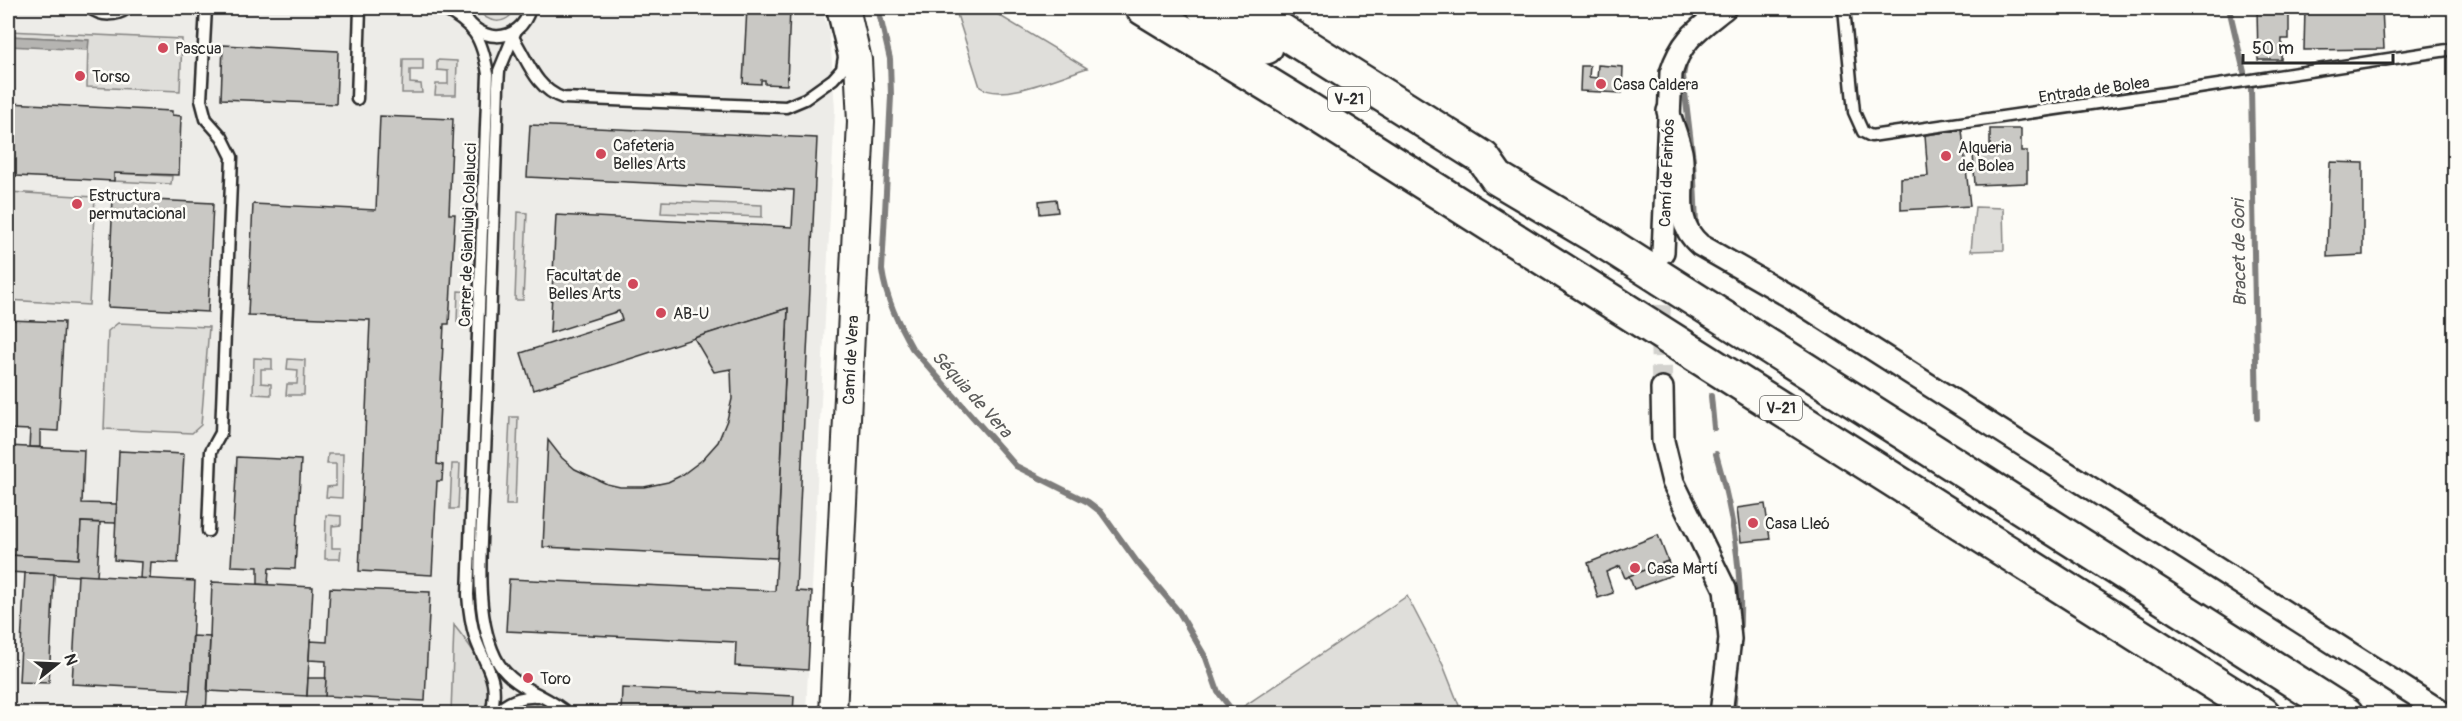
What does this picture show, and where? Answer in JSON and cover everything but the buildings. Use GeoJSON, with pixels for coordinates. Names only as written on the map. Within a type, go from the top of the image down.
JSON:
{"type":"FeatureCollection","features":[{"type":"Feature","properties":{"kind":"highway","name":"V-21"},"geometry":{"type":"LineString","coordinates":[[1143,8],[1310,110],[2263,714]]}},
{"type":"Feature","properties":{"kind":"highway","name":"V-21"},"geometry":{"type":"LineString","coordinates":[[1204,8],[1475,179],[1497,178],[1600,239],[2346,714]]}},
{"type":"Feature","properties":{"kind":"highway"},"geometry":{"type":"LineString","coordinates":[[1245,8],[1483,158],[1497,178]]}},
{"type":"Feature","properties":{"kind":"street","name":"Camí de Vera"},"geometry":{"type":"LineString","coordinates":[[833,714],[861,122],[858,60],[846,8]]}},
{"type":"Feature","properties":{"kind":"street","name":"Camí de Farinós"},"geometry":{"type":"LineString","coordinates":[[1663,252],[1671,73],[1677,54],[1689,37],[1725,8]]}},
{"type":"Feature","properties":{"kind":"street"},"geometry":{"type":"LineString","coordinates":[[1668,111],[1681,153],[1681,217],[1692,239],[1794,299],[2445,714]]}},
{"type":"Feature","properties":{"kind":"street"},"geometry":{"type":"LineString","coordinates":[[1662,388],[1663,441],[1673,483],[1725,589],[1730,639],[1721,714]]}},
{"type":"Feature","properties":{"kind":"lane"},"geometry":{"type":"LineString","coordinates":[[90,8],[101,14],[127,9]]}},
{"type":"Feature","properties":{"kind":"lane"},"geometry":{"type":"LineString","coordinates":[[206,8],[201,100],[206,118],[222,137],[232,157],[221,433],[211,451],[208,531]]}},
{"type":"Feature","properties":{"kind":"lane"},"geometry":{"type":"LineString","coordinates":[[357,99],[360,8]]}},
{"type":"Feature","properties":{"kind":"lane"},"geometry":{"type":"LineString","coordinates":[[442,8],[482,33],[493,36],[515,35]]}},
{"type":"Feature","properties":{"kind":"lane","name":"Carrer de Gianluigi Colalucci"},"geometry":{"type":"LineString","coordinates":[[461,8],[480,44],[488,74],[469,606],[475,637],[495,685],[491,714]]}},
{"type":"Feature","properties":{"kind":"lane"},"geometry":{"type":"LineString","coordinates":[[530,8],[505,53],[499,71],[482,523],[482,606],[485,628],[499,664],[524,688],[558,704],[568,714]]}},
{"type":"Feature","properties":{"kind":"lane"},"geometry":{"type":"LineString","coordinates":[[515,35],[539,82],[553,94],[563,98],[786,107],[795,105],[833,79],[842,69],[844,57],[832,8]]}},
{"type":"Feature","properties":{"kind":"lane","name":"Entrada de Bolea"},"geometry":{"type":"LineString","coordinates":[[1845,8],[1854,112],[1863,132],[1871,135],[2454,49]]}},
{"type":"Feature","properties":{"kind":"lane"},"geometry":{"type":"LineString","coordinates":[[505,53],[516,48],[524,54]]}},
{"type":"Feature","properties":{"kind":"lane"},"geometry":{"type":"LineString","coordinates":[[833,79],[843,81],[852,90],[861,122]]}},
{"type":"Feature","properties":{"kind":"lane"},"geometry":{"type":"LineString","coordinates":[[496,714],[513,701],[528,696],[543,698]]}},
{"type":"Feature","properties":{"kind":"shaded area"},"geometry":{"type":"Polygon","coordinates":[[[8,8],[821,8],[829,31],[835,110],[806,713],[8,713],[8,8]]]}},
{"type":"Feature","properties":{"kind":"shaded area"},"geometry":{"type":"Polygon","coordinates":[[[478,8],[515,8],[507,18],[497,21],[486,18],[478,8]]]}},
{"type":"Feature","properties":{"kind":"shaded area"},"geometry":{"type":"Polygon","coordinates":[[[955,8],[987,8],[1087,68],[1017,90],[1002,92],[980,87],[955,8]]]}},
{"type":"Feature","properties":{"kind":"shaded area"},"geometry":{"type":"Polygon","coordinates":[[[8,31],[182,39],[180,91],[87,87],[88,40],[8,36],[8,31]]]}},
{"type":"Feature","properties":{"kind":"shaded area"},"geometry":{"type":"Polygon","coordinates":[[[8,36],[89,40],[88,50],[8,46],[8,36]]]}},
{"type":"Feature","properties":{"kind":"shaded area"},"geometry":{"type":"Polygon","coordinates":[[[403,59],[423,59],[423,70],[410,70],[410,83],[421,84],[422,93],[402,93],[403,59]]]}},
{"type":"Feature","properties":{"kind":"shaded area"},"geometry":{"type":"Polygon","coordinates":[[[437,60],[457,61],[456,95],[435,95],[436,84],[448,84],[448,71],[437,70],[437,60]]]}},
{"type":"Feature","properties":{"kind":"shaded area"},"geometry":{"type":"Polygon","coordinates":[[[114,173],[172,176],[171,184],[114,181],[114,173]]]}},
{"type":"Feature","properties":{"kind":"shaded area"},"geometry":{"type":"Polygon","coordinates":[[[8,192],[95,197],[89,305],[8,300],[8,192]]]}},
{"type":"Feature","properties":{"kind":"shaded area"},"geometry":{"type":"Polygon","coordinates":[[[662,201],[762,205],[762,217],[661,213],[662,201]]]}},
{"type":"Feature","properties":{"kind":"shaded area"},"geometry":{"type":"Polygon","coordinates":[[[1975,207],[2003,208],[2004,250],[1971,251],[1975,207]]]}},
{"type":"Feature","properties":{"kind":"shaded area"},"geometry":{"type":"Polygon","coordinates":[[[518,212],[527,213],[523,300],[515,300],[518,212]]]}},
{"type":"Feature","properties":{"kind":"shaded area"},"geometry":{"type":"Polygon","coordinates":[[[458,291],[471,292],[469,323],[457,322],[458,291]]]}},
{"type":"Feature","properties":{"kind":"shaded area"},"geometry":{"type":"Polygon","coordinates":[[[118,323],[209,327],[201,425],[192,433],[104,429],[108,331],[118,323]]]}},
{"type":"Feature","properties":{"kind":"shaded area"},"geometry":{"type":"Polygon","coordinates":[[[254,358],[272,359],[272,369],[261,369],[261,383],[271,384],[271,395],[253,394],[254,358]]]}},
{"type":"Feature","properties":{"kind":"shaded area"},"geometry":{"type":"Polygon","coordinates":[[[288,359],[305,360],[304,395],[286,395],[287,384],[297,384],[298,370],[287,369],[288,359]]]}},
{"type":"Feature","properties":{"kind":"shaded area"},"geometry":{"type":"Polygon","coordinates":[[[510,417],[518,417],[515,505],[506,505],[510,417]]]}},
{"type":"Feature","properties":{"kind":"shaded area"},"geometry":{"type":"Polygon","coordinates":[[[328,454],[343,454],[342,498],[326,497],[327,487],[336,486],[336,464],[327,464],[328,454]]]}},
{"type":"Feature","properties":{"kind":"shaded area"},"geometry":{"type":"Polygon","coordinates":[[[452,464],[460,464],[458,509],[450,509],[452,464]]]}},
{"type":"Feature","properties":{"kind":"shaded area"},"geometry":{"type":"Polygon","coordinates":[[[326,515],[341,516],[341,525],[332,526],[332,548],[341,548],[340,559],[325,559],[326,515]]]}},
{"type":"Feature","properties":{"kind":"shaded area"},"geometry":{"type":"Polygon","coordinates":[[[1407,596],[1443,665],[1462,713],[1244,714],[1240,709],[1407,596]]]}},
{"type":"Feature","properties":{"kind":"shaded area"},"geometry":{"type":"Polygon","coordinates":[[[454,625],[476,656],[488,680],[490,691],[487,703],[480,713],[451,714],[454,625]]]}},
{"type":"Feature","properties":{"kind":"waterway","name":"Séquia de Vera"},"geometry":{"type":"LineString","coordinates":[[878,8],[890,59],[891,96],[882,270],[893,310],[902,329],[912,348],[1016,466],[1088,502],[1101,512],[1137,562],[1179,612],[1206,658],[1218,692],[1235,714]]}},
{"type":"Feature","properties":{"kind":"waterway","name":"Bracet de Gori"},"geometry":{"type":"LineString","coordinates":[[2229,8],[2244,72]]}},
{"type":"Feature","properties":{"kind":"waterway"},"geometry":{"type":"LineString","coordinates":[[1686,60],[1683,76],[1693,160],[1696,223]]}},
{"type":"Feature","properties":{"kind":"waterway","name":"Bracet de Gori"},"geometry":{"type":"LineString","coordinates":[[2251,87],[2257,418]]}},
{"type":"Feature","properties":{"kind":"waterway"},"geometry":{"type":"LineString","coordinates":[[1711,396],[1714,428]]}},
{"type":"Feature","properties":{"kind":"waterway"},"geometry":{"type":"LineString","coordinates":[[1716,454],[1736,544],[1740,590],[1739,637]]}},
{"type":"Feature","properties":{"kind":"waterway"},"geometry":{"type":"LineString","coordinates":[[1733,714],[1736,674]]}},
{"type":"Feature","properties":{"kind":"tunnel"},"geometry":{"type":"LineString","coordinates":[[1662,271],[1660,316],[1662,388]]}},
{"type":"Feature","properties":{"kind":"place","name":"Pascua"},"geometry":{"type":"Point","coordinates":[163,48]}},
{"type":"Feature","properties":{"kind":"place","name":"Torso"},"geometry":{"type":"Point","coordinates":[80,76]}},
{"type":"Feature","properties":{"kind":"place","name":"Casa Caldera"},"geometry":{"type":"Point","coordinates":[1601,84]}},
{"type":"Feature","properties":{"kind":"place","name":"Cafeteria Belles Arts"},"geometry":{"type":"Point","coordinates":[601,154]}},
{"type":"Feature","properties":{"kind":"place","name":"Alqueria de Bolea"},"geometry":{"type":"Point","coordinates":[1946,156]}},
{"type":"Feature","properties":{"kind":"place","name":"Estructura permutacional"},"geometry":{"type":"Point","coordinates":[77,204]}},
{"type":"Feature","properties":{"kind":"place","name":"Facultat de Belles Arts"},"geometry":{"type":"Point","coordinates":[633,284]}},
{"type":"Feature","properties":{"kind":"place","name":"AB-U"},"geometry":{"type":"Point","coordinates":[661,313]}},
{"type":"Feature","properties":{"kind":"place","name":"Casa Lleó"},"geometry":{"type":"Point","coordinates":[1753,523]}},
{"type":"Feature","properties":{"kind":"place","name":"Casa Martí"},"geometry":{"type":"Point","coordinates":[1635,568]}},
{"type":"Feature","properties":{"kind":"place","name":"Toro"},"geometry":{"type":"Point","coordinates":[528,678]}}]}
